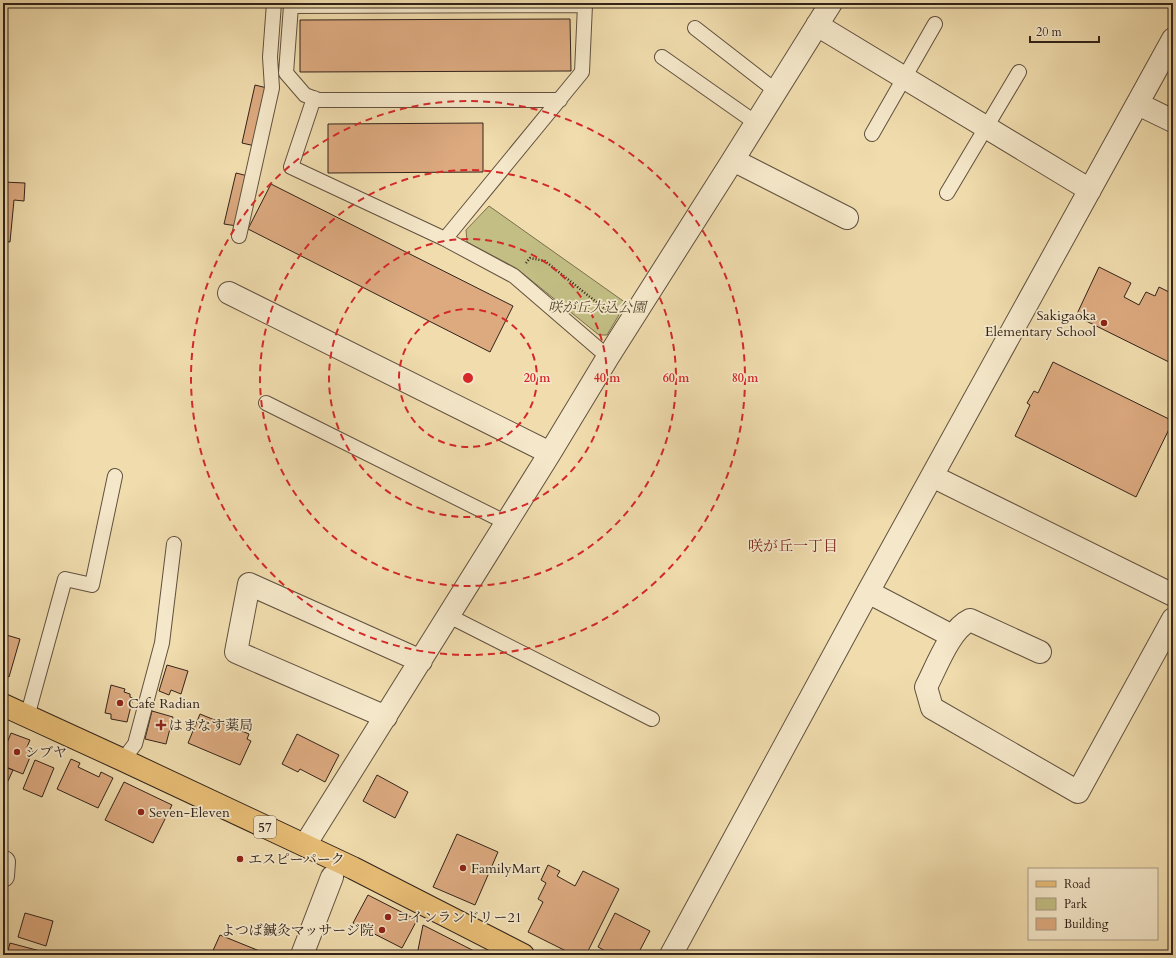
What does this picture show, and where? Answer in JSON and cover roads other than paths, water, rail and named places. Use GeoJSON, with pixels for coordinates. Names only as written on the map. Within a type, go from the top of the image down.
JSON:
{"type":"FeatureCollection","features":[{"type":"Feature","properties":{"kind":"main road","name":"57"},"geometry":{"type":"LineString","coordinates":[[3,705],[305,845],[335,869],[515,953]]}},
{"type":"Feature","properties":{"kind":"street"},"geometry":{"type":"LineString","coordinates":[[305,845],[507,523],[608,357],[831,3]]}},
{"type":"Feature","properties":{"kind":"street"},"geometry":{"type":"LineString","coordinates":[[817,25],[1090,190]]}},
{"type":"Feature","properties":{"kind":"street"},"geometry":{"type":"LineString","coordinates":[[671,955],[868,592],[1173,39]]}},
{"type":"Feature","properties":{"kind":"street"},"geometry":{"type":"LineString","coordinates":[[1138,104],[1173,121]]}},
{"type":"Feature","properties":{"kind":"street"},"geometry":{"type":"LineString","coordinates":[[733,160],[847,218]]}},
{"type":"Feature","properties":{"kind":"street"},"geometry":{"type":"LineString","coordinates":[[229,293],[550,453]]}},
{"type":"Feature","properties":{"kind":"street"},"geometry":{"type":"LineString","coordinates":[[932,476],[1173,595]]}},
{"type":"Feature","properties":{"kind":"street"},"geometry":{"type":"LineString","coordinates":[[386,717],[236,652],[249,584],[421,661]]}},
{"type":"Feature","properties":{"kind":"street"},"geometry":{"type":"LineString","coordinates":[[868,592],[952,636]]}},
{"type":"Feature","properties":{"kind":"street"},"geometry":{"type":"LineString","coordinates":[[1040,652],[970,620],[965,622],[952,636],[926,687],[932,708],[1078,792],[1173,618]]}},
{"type":"Feature","properties":{"kind":"street"},"geometry":{"type":"LineString","coordinates":[[3,862],[3,876]]}},
{"type":"Feature","properties":{"kind":"street"},"geometry":{"type":"LineString","coordinates":[[302,955],[335,869]]}},
{"type":"Feature","properties":{"kind":"lane"},"geometry":{"type":"LineString","coordinates":[[239,236],[272,88],[270,57],[274,3]]}},
{"type":"Feature","properties":{"kind":"lane"},"geometry":{"type":"LineString","coordinates":[[445,239],[560,100],[582,72],[585,5],[291,6],[286,74],[305,95],[319,100],[560,100]]}},
{"type":"Feature","properties":{"kind":"lane"},"geometry":{"type":"LineString","coordinates":[[872,134],[935,24]]}},
{"type":"Feature","properties":{"kind":"lane"},"geometry":{"type":"LineString","coordinates":[[695,28],[776,91]]}},
{"type":"Feature","properties":{"kind":"lane"},"geometry":{"type":"LineString","coordinates":[[662,57],[756,123]]}},
{"type":"Feature","properties":{"kind":"lane"},"geometry":{"type":"LineString","coordinates":[[947,193],[1019,72]]}},
{"type":"Feature","properties":{"kind":"lane"},"geometry":{"type":"LineString","coordinates":[[314,98],[291,167],[445,239],[514,276],[608,357]]}},
{"type":"Feature","properties":{"kind":"lane"},"geometry":{"type":"LineString","coordinates":[[266,403],[507,523]]}},
{"type":"Feature","properties":{"kind":"lane"},"geometry":{"type":"LineString","coordinates":[[27,717],[65,579],[92,585],[115,476]]}},
{"type":"Feature","properties":{"kind":"lane"},"geometry":{"type":"LineString","coordinates":[[123,760],[134,744],[162,643],[174,544]]}},
{"type":"Feature","properties":{"kind":"lane"},"geometry":{"type":"LineString","coordinates":[[449,616],[652,719]]}},
{"type":"Feature","properties":{"kind":"place","name":"Sakigaoka Elementary School"},"geometry":{"type":"Point","coordinates":[1104,323]}},
{"type":"Feature","properties":{"kind":"place","name":"Cafe Radian"},"geometry":{"type":"Point","coordinates":[120,703]}},
{"type":"Feature","properties":{"kind":"place","name":"はまなす薬局"},"geometry":{"type":"Point","coordinates":[161,725]}},
{"type":"Feature","properties":{"kind":"place","name":"シブヤ"},"geometry":{"type":"Point","coordinates":[17,752]}},
{"type":"Feature","properties":{"kind":"place","name":"Seven-Eleven"},"geometry":{"type":"Point","coordinates":[141,812]}},
{"type":"Feature","properties":{"kind":"place","name":"エスピーパーク"},"geometry":{"type":"Point","coordinates":[240,859]}},
{"type":"Feature","properties":{"kind":"place","name":"FamilyMart"},"geometry":{"type":"Point","coordinates":[463,868]}},
{"type":"Feature","properties":{"kind":"place","name":"コインランドリー21"},"geometry":{"type":"Point","coordinates":[388,917]}},
{"type":"Feature","properties":{"kind":"place","name":"よつば鍼灸マッサージ院"},"geometry":{"type":"Point","coordinates":[382,930]}},
{"type":"Feature","properties":{"kind":"district","name":"咲が丘一丁目"},"geometry":{"type":"Point","coordinates":[793,546]}},
{"type":"Feature","properties":{"kind":"park label","name":"咲が丘大込公園"},"geometry":{"type":"Point","coordinates":[597,307]}}]}
